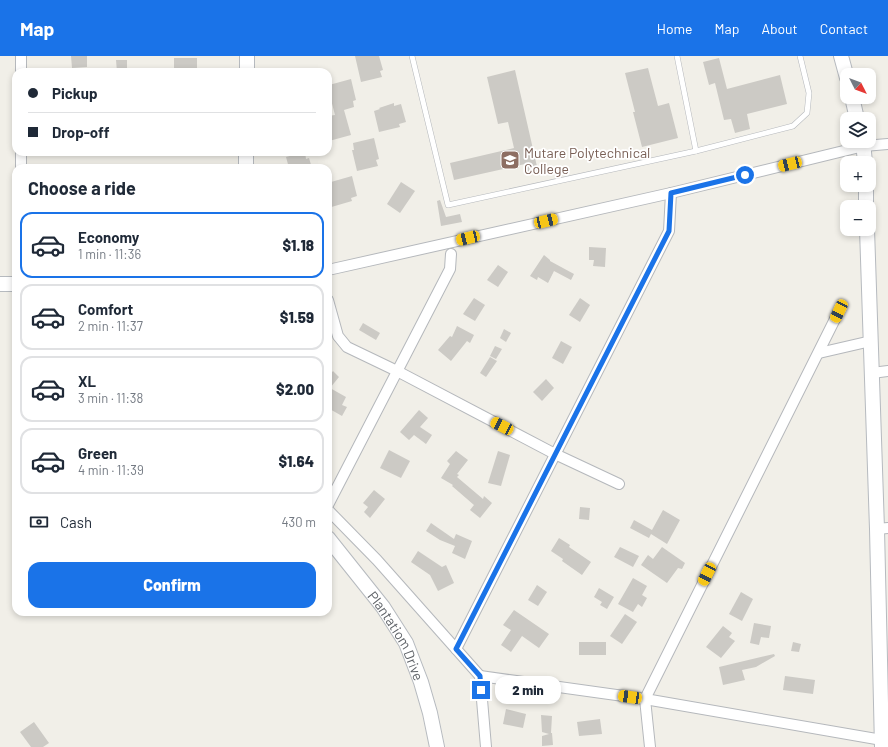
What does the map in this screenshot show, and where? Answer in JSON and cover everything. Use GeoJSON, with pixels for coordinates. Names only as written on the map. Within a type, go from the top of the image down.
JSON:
{"type":"FeatureCollection","features":[{"type":"Feature","properties":{"kind":"street"},"geometry":{"type":"LineString","coordinates":[[21,56],[21,68]]}},
{"type":"Feature","properties":{"kind":"street"},"geometry":{"type":"LineString","coordinates":[[247,56],[247,68]]}},
{"type":"Feature","properties":{"kind":"street"},"geometry":{"type":"LineString","coordinates":[[841,56],[844,68]]}},
{"type":"Feature","properties":{"kind":"street"},"geometry":{"type":"LineString","coordinates":[[876,144],[888,144]]}},
{"type":"Feature","properties":{"kind":"street"},"geometry":{"type":"LineString","coordinates":[[332,269],[671,193],[848,148]]}},
{"type":"Feature","properties":{"kind":"street"},"geometry":{"type":"LineString","coordinates":[[456,649],[669,231],[671,193]]}},
{"type":"Feature","properties":{"kind":"street"},"geometry":{"type":"LineString","coordinates":[[480,676],[644,699],[882,744],[883,529],[872,373],[867,236]]}},
{"type":"Feature","properties":{"kind":"street"},"geometry":{"type":"LineString","coordinates":[[332,497],[450,269],[451,254]]}},
{"type":"Feature","properties":{"kind":"street"},"geometry":{"type":"LineString","coordinates":[[0,284],[12,284]]}},
{"type":"Feature","properties":{"kind":"street"},"geometry":{"type":"LineString","coordinates":[[650,747],[644,699],[839,311]]}},
{"type":"Feature","properties":{"kind":"street"},"geometry":{"type":"LineString","coordinates":[[332,319],[338,336],[347,347],[556,454],[619,484]]}},
{"type":"Feature","properties":{"kind":"street"},"geometry":{"type":"LineString","coordinates":[[819,353],[871,341]]}},
{"type":"Feature","properties":{"kind":"street"},"geometry":{"type":"LineString","coordinates":[[872,373],[888,372]]}},
{"type":"Feature","properties":{"kind":"street"},"geometry":{"type":"LineString","coordinates":[[332,514],[377,560],[480,676],[486,747]]}},
{"type":"Feature","properties":{"kind":"street","name":"Plantatiom Drive"},"geometry":{"type":"LineString","coordinates":[[332,543],[383,607],[406,643],[421,682],[437,747]]}},
{"type":"Feature","properties":{"kind":"lane"},"geometry":{"type":"LineString","coordinates":[[412,56],[448,205],[696,151],[793,126],[807,113],[809,93],[800,56]]}},
{"type":"Feature","properties":{"kind":"lane"},"geometry":{"type":"LineString","coordinates":[[677,56],[696,151]]}},
{"type":"Feature","properties":{"kind":"building"},"geometry":{"type":"Polygon","coordinates":[[[71,56],[87,56],[87,67],[72,68],[71,56]]]}},
{"type":"Feature","properties":{"kind":"building"},"geometry":{"type":"Polygon","coordinates":[[[355,56],[379,56],[383,70],[380,71],[382,77],[361,82],[355,56]]]}},
{"type":"Feature","properties":{"kind":"building"},"geometry":{"type":"Polygon","coordinates":[[[174,58],[197,58],[197,68],[174,68],[174,58]]]}},
{"type":"Feature","properties":{"kind":"building"},"geometry":{"type":"Polygon","coordinates":[[[719,58],[727,89],[780,75],[787,104],[747,114],[750,129],[735,133],[731,119],[724,120],[715,83],[709,85],[703,62],[719,58]]]}},
{"type":"Feature","properties":{"kind":"building"},"geometry":{"type":"Polygon","coordinates":[[[116,60],[127,60],[127,68],[117,68],[116,60]]]}},
{"type":"Feature","properties":{"kind":"building"},"geometry":{"type":"Polygon","coordinates":[[[648,68],[658,106],[669,103],[678,138],[642,147],[625,73],[648,68]]]}},
{"type":"Feature","properties":{"kind":"building"},"geometry":{"type":"Polygon","coordinates":[[[515,70],[538,171],[527,174],[525,164],[454,180],[450,163],[514,148],[508,122],[498,124],[487,77],[515,70]]]}},
{"type":"Feature","properties":{"kind":"building"},"geometry":{"type":"Polygon","coordinates":[[[351,79],[356,100],[353,101],[354,107],[344,110],[351,135],[332,140],[332,115],[335,115],[332,104],[332,84],[351,79]]]}},
{"type":"Feature","properties":{"kind":"building"},"geometry":{"type":"Polygon","coordinates":[[[394,103],[394,106],[401,104],[406,122],[399,124],[400,127],[379,132],[374,111],[394,103]]]}},
{"type":"Feature","properties":{"kind":"building"},"geometry":{"type":"Polygon","coordinates":[[[374,138],[379,159],[376,160],[378,166],[357,171],[352,150],[354,150],[353,143],[374,138]]]}},
{"type":"Feature","properties":{"kind":"building"},"geometry":{"type":"Polygon","coordinates":[[[306,156],[306,159],[309,158],[311,164],[288,164],[286,157],[306,156]]]}},
{"type":"Feature","properties":{"kind":"building"},"geometry":{"type":"Polygon","coordinates":[[[352,176],[357,196],[351,198],[352,201],[332,207],[332,182],[352,176]]]}},
{"type":"Feature","properties":{"kind":"building"},"geometry":{"type":"Polygon","coordinates":[[[401,182],[415,191],[400,213],[387,204],[401,182]]]}},
{"type":"Feature","properties":{"kind":"building"},"geometry":{"type":"Polygon","coordinates":[[[440,200],[446,217],[460,214],[462,222],[441,226],[437,201],[440,200]]]}},
{"type":"Feature","properties":{"kind":"building"},"geometry":{"type":"Polygon","coordinates":[[[589,247],[606,248],[605,267],[593,266],[594,260],[589,260],[589,247]]]}},
{"type":"Feature","properties":{"kind":"building"},"geometry":{"type":"Polygon","coordinates":[[[544,255],[550,261],[574,274],[571,280],[554,271],[548,283],[538,277],[537,280],[530,276],[544,255]]]}},
{"type":"Feature","properties":{"kind":"building"},"geometry":{"type":"Polygon","coordinates":[[[498,265],[508,272],[498,287],[487,280],[498,265]]]}},
{"type":"Feature","properties":{"kind":"building"},"geometry":{"type":"Polygon","coordinates":[[[474,298],[485,305],[475,321],[463,314],[474,298]]]}},
{"type":"Feature","properties":{"kind":"building"},"geometry":{"type":"Polygon","coordinates":[[[580,298],[590,305],[580,322],[569,315],[580,298]]]}},
{"type":"Feature","properties":{"kind":"building"},"geometry":{"type":"Polygon","coordinates":[[[363,323],[380,333],[376,340],[359,330],[363,323]]]}},
{"type":"Feature","properties":{"kind":"building"},"geometry":{"type":"Polygon","coordinates":[[[457,326],[474,335],[470,343],[467,341],[451,361],[438,350],[450,336],[452,337],[457,326]]]}},
{"type":"Feature","properties":{"kind":"building"},"geometry":{"type":"Polygon","coordinates":[[[504,329],[511,333],[506,342],[500,338],[504,329]]]}},
{"type":"Feature","properties":{"kind":"building"},"geometry":{"type":"Polygon","coordinates":[[[561,341],[572,347],[563,364],[552,358],[561,341]]]}},
{"type":"Feature","properties":{"kind":"building"},"geometry":{"type":"Polygon","coordinates":[[[495,346],[502,349],[496,359],[490,356],[495,346]]]}},
{"type":"Feature","properties":{"kind":"building"},"geometry":{"type":"Polygon","coordinates":[[[490,357],[497,361],[486,377],[480,373],[490,357]]]}},
{"type":"Feature","properties":{"kind":"building"},"geometry":{"type":"Polygon","coordinates":[[[333,371],[339,377],[332,386],[333,371]]]}},
{"type":"Feature","properties":{"kind":"building"},"geometry":{"type":"Polygon","coordinates":[[[546,379],[554,388],[542,401],[533,392],[546,379]]]}},
{"type":"Feature","properties":{"kind":"building"},"geometry":{"type":"Polygon","coordinates":[[[332,389],[346,397],[342,405],[347,407],[342,416],[332,410],[332,389]]]}},
{"type":"Feature","properties":{"kind":"building"},"geometry":{"type":"Polygon","coordinates":[[[419,410],[428,418],[420,427],[432,435],[426,444],[414,435],[409,440],[400,432],[419,410]]]}},
{"type":"Feature","properties":{"kind":"building"},"geometry":{"type":"Polygon","coordinates":[[[389,450],[410,461],[401,478],[380,468],[389,450]]]}},
{"type":"Feature","properties":{"kind":"building"},"geometry":{"type":"Polygon","coordinates":[[[456,451],[468,460],[457,474],[459,475],[457,477],[483,499],[484,496],[492,503],[480,518],[470,510],[474,505],[452,486],[453,485],[441,478],[450,464],[447,461],[456,451]]]}},
{"type":"Feature","properties":{"kind":"building"},"geometry":{"type":"Polygon","coordinates":[[[498,451],[510,455],[501,486],[488,483],[498,451]]]}},
{"type":"Feature","properties":{"kind":"building"},"geometry":{"type":"Polygon","coordinates":[[[374,490],[385,499],[370,518],[364,512],[368,507],[363,503],[374,490]]]}},
{"type":"Feature","properties":{"kind":"building"},"geometry":{"type":"Polygon","coordinates":[[[580,507],[590,508],[589,520],[579,519],[580,507]]]}},
{"type":"Feature","properties":{"kind":"building"},"geometry":{"type":"Polygon","coordinates":[[[663,510],[680,520],[667,544],[651,534],[649,538],[630,528],[634,520],[652,530],[663,510]]]}},
{"type":"Feature","properties":{"kind":"building"},"geometry":{"type":"Polygon","coordinates":[[[431,523],[454,539],[456,534],[472,541],[465,559],[452,553],[455,546],[440,540],[426,531],[431,523]]]}},
{"type":"Feature","properties":{"kind":"building"},"geometry":{"type":"Polygon","coordinates":[[[559,538],[591,562],[582,575],[551,551],[559,538]]]}},
{"type":"Feature","properties":{"kind":"building"},"geometry":{"type":"Polygon","coordinates":[[[620,547],[639,556],[633,567],[614,557],[620,547]]]}},
{"type":"Feature","properties":{"kind":"building"},"geometry":{"type":"Polygon","coordinates":[[[662,547],[685,563],[682,569],[678,568],[667,583],[641,565],[648,555],[653,559],[662,547]]]}},
{"type":"Feature","properties":{"kind":"building"},"geometry":{"type":"Polygon","coordinates":[[[418,551],[442,567],[446,565],[454,583],[438,591],[430,575],[411,562],[418,551]]]}},
{"type":"Feature","properties":{"kind":"building"},"geometry":{"type":"Polygon","coordinates":[[[633,578],[647,586],[642,595],[647,598],[642,607],[638,604],[633,612],[618,604],[633,578]]]}},
{"type":"Feature","properties":{"kind":"building"},"geometry":{"type":"Polygon","coordinates":[[[537,585],[547,592],[538,606],[528,600],[537,585]]]}},
{"type":"Feature","properties":{"kind":"building"},"geometry":{"type":"Polygon","coordinates":[[[599,588],[614,597],[607,609],[600,605],[602,602],[594,597],[599,588]]]}},
{"type":"Feature","properties":{"kind":"building"},"geometry":{"type":"Polygon","coordinates":[[[741,592],[753,599],[742,621],[729,614],[741,592]]]}},
{"type":"Feature","properties":{"kind":"building"},"geometry":{"type":"Polygon","coordinates":[[[514,610],[549,634],[539,648],[522,636],[511,652],[501,645],[511,630],[503,625],[514,610]]]}},
{"type":"Feature","properties":{"kind":"building"},"geometry":{"type":"Polygon","coordinates":[[[625,614],[637,622],[622,644],[610,636],[625,614]]]}},
{"type":"Feature","properties":{"kind":"building"},"geometry":{"type":"Polygon","coordinates":[[[754,623],[771,626],[769,638],[761,637],[759,645],[750,643],[754,623]]]}},
{"type":"Feature","properties":{"kind":"building"},"geometry":{"type":"Polygon","coordinates":[[[723,626],[732,633],[729,637],[735,641],[721,658],[706,647],[723,626]]]}},
{"type":"Feature","properties":{"kind":"building"},"geometry":{"type":"Polygon","coordinates":[[[579,642],[606,642],[606,655],[579,655],[579,642]]]}},
{"type":"Feature","properties":{"kind":"building"},"geometry":{"type":"Polygon","coordinates":[[[793,642],[801,644],[799,652],[791,651],[793,642]]]}},
{"type":"Feature","properties":{"kind":"building"},"geometry":{"type":"Polygon","coordinates":[[[774,654],[775,656],[756,667],[742,670],[745,680],[723,685],[719,667],[774,654]]]}},
{"type":"Feature","properties":{"kind":"building"},"geometry":{"type":"Polygon","coordinates":[[[785,676],[815,680],[813,694],[783,690],[785,676]]]}},
{"type":"Feature","properties":{"kind":"building"},"geometry":{"type":"Polygon","coordinates":[[[506,709],[526,714],[523,728],[503,724],[506,709]]]}},
{"type":"Feature","properties":{"kind":"building"},"geometry":{"type":"Polygon","coordinates":[[[541,715],[552,716],[551,733],[553,745],[542,746],[542,736],[549,734],[542,732],[541,715]]]}},
{"type":"Feature","properties":{"kind":"building"},"geometry":{"type":"Polygon","coordinates":[[[600,719],[602,734],[579,736],[577,722],[600,719]]]}},
{"type":"Feature","properties":{"kind":"building"},"geometry":{"type":"Polygon","coordinates":[[[34,722],[49,743],[43,747],[31,747],[20,732],[34,722]]]}},
{"type":"Feature","properties":{"kind":"place","name":"Mutare Polytechnical College"},"geometry":{"type":"Point","coordinates":[510,160]}},
{"type":"Feature","properties":{"kind":"route"},"geometry":{"type":"LineString","coordinates":[[481,690],[480,676],[456,649],[669,231],[671,193],[745,175]]}}]}
